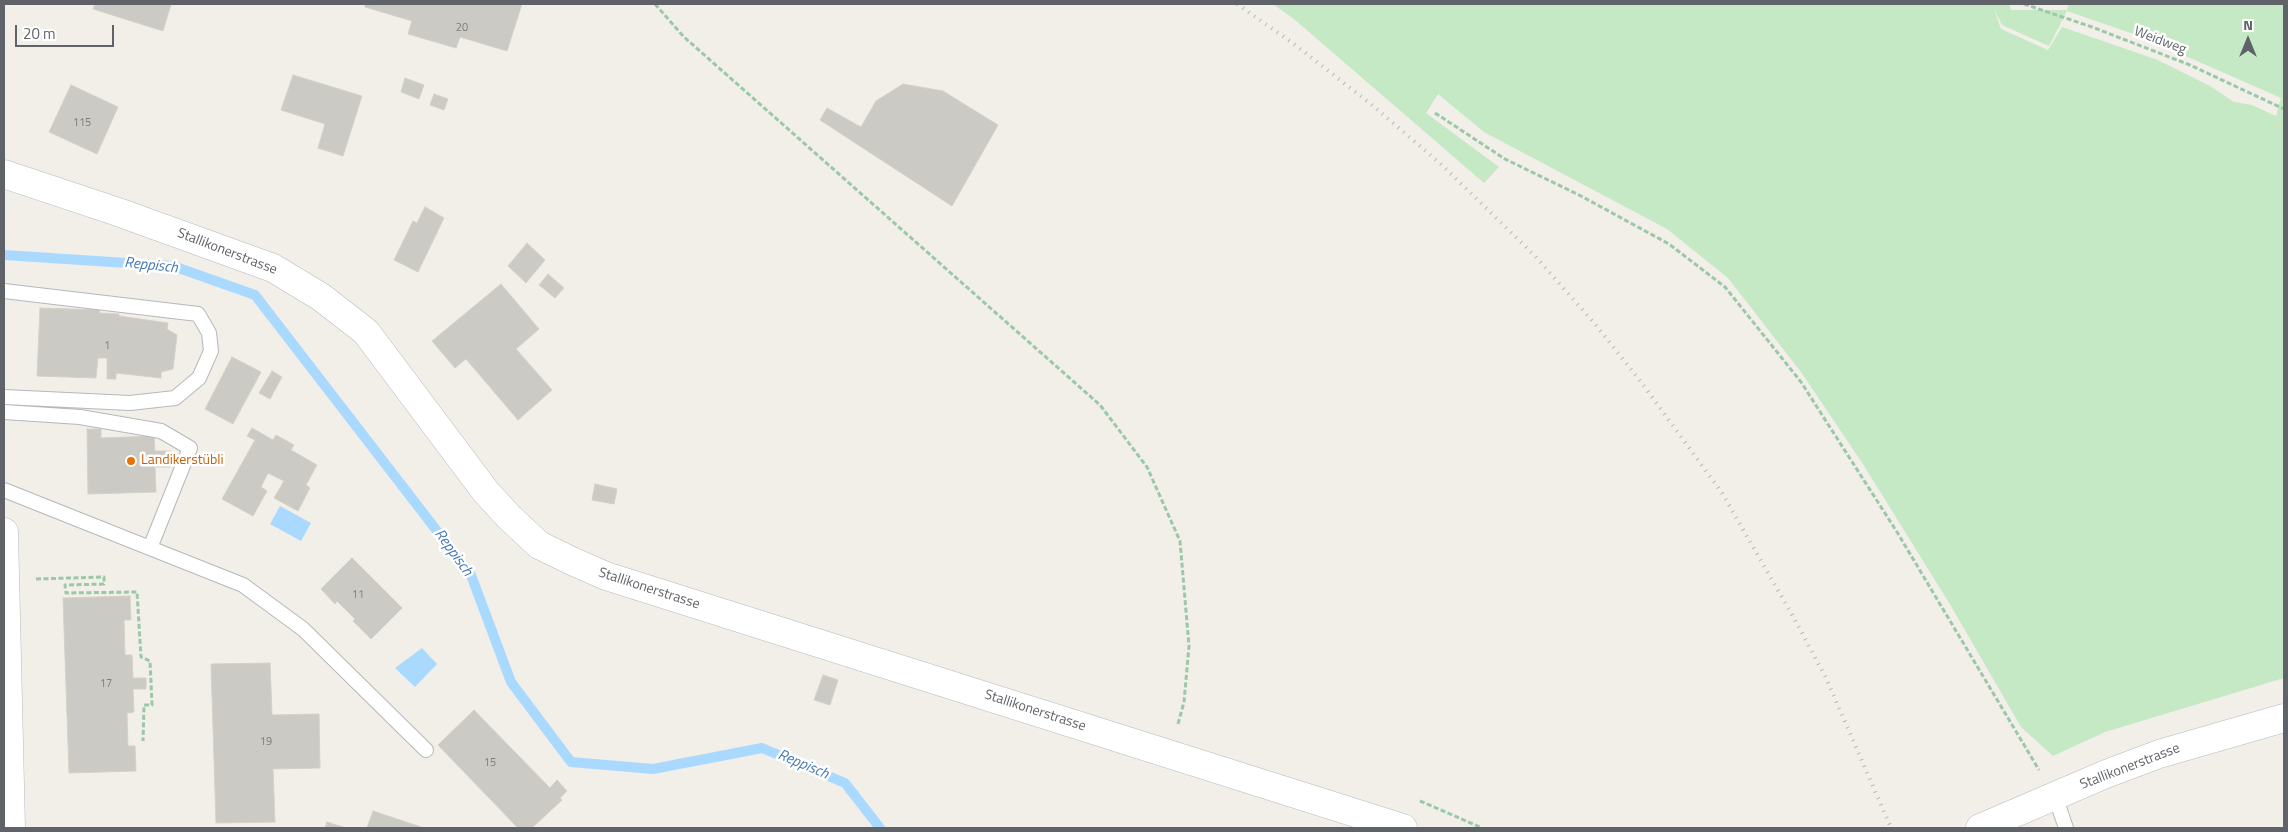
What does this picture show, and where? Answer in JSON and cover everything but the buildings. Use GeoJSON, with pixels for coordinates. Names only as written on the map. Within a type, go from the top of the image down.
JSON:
{"type":"FeatureCollection","features":[{"type":"Feature","properties":{"kind":"street","name":"Stallikonerstrasse"},"geometry":{"type":"LineString","coordinates":[[4,174],[118,212],[273,268],[321,297],[366,332],[486,492],[509,517],[540,545],[574,562],[606,576],[1404,828]]}},
{"type":"Feature","properties":{"kind":"street"},"geometry":{"type":"LineString","coordinates":[[4,532],[6,737],[11,828]]}},
{"type":"Feature","properties":{"kind":"street","name":"Stallikonerstrasse"},"geometry":{"type":"LineString","coordinates":[[1980,828],[2106,774],[2159,754],[2284,718]]}},
{"type":"Feature","properties":{"kind":"lane"},"geometry":{"type":"LineString","coordinates":[[4,292],[198,314],[210,333],[211,351],[199,378],[175,398],[130,403],[4,397]]}},
{"type":"Feature","properties":{"kind":"lane"},"geometry":{"type":"LineString","coordinates":[[4,412],[80,417],[162,431],[190,448],[150,548]]}},
{"type":"Feature","properties":{"kind":"lane"},"geometry":{"type":"LineString","coordinates":[[4,490],[242,585],[303,629],[426,750]]}},
{"type":"Feature","properties":{"kind":"lane"},"geometry":{"type":"LineString","coordinates":[[2055,796],[2066,828]]}},
{"type":"Feature","properties":{"kind":"path"},"geometry":{"type":"LineString","coordinates":[[655,4],[684,37],[1100,405],[1147,467],[1180,541],[1189,646],[1184,702],[1178,726],[1168,723]]}},
{"type":"Feature","properties":{"kind":"path","name":"Weidweg"},"geometry":{"type":"LineString","coordinates":[[2024,4],[2092,27],[2190,65],[2284,109]]}},
{"type":"Feature","properties":{"kind":"path"},"geometry":{"type":"LineString","coordinates":[[1435,113],[1505,159],[1581,196],[1669,244],[1725,287],[1801,382],[1897,532],[2055,796]]}},
{"type":"Feature","properties":{"kind":"path"},"geometry":{"type":"LineString","coordinates":[[30,579],[104,577],[104,584],[65,585],[66,593],[137,592],[141,657],[150,661],[152,705],[144,705],[143,741]]}},
{"type":"Feature","properties":{"kind":"path"},"geometry":{"type":"LineString","coordinates":[[1418,800],[1482,828]]}},
{"type":"Feature","properties":{"kind":"green space"},"geometry":{"type":"Polygon","coordinates":[[[1273,4],[2009,4],[2011,10],[2067,10],[2069,4],[2284,4],[2284,678],[2105,732],[2053,756],[2021,727],[1951,606],[1861,461],[1801,372],[1728,278],[1667,229],[1484,132],[1438,94],[1426,113],[1499,167],[1484,183],[1294,19],[1273,4]],[[1994,9],[2001,29],[2048,50],[2062,27],[2158,60],[2210,86],[2234,102],[2252,105],[2276,116],[2281,98],[2145,38],[2067,11],[2049,46],[2002,25],[1994,9]]]}},
{"type":"Feature","properties":{"kind":"water"},"geometry":{"type":"Polygon","coordinates":[[[280,506],[311,523],[301,541],[270,524],[280,506]]]}},
{"type":"Feature","properties":{"kind":"water"},"geometry":{"type":"Polygon","coordinates":[[[422,648],[437,664],[415,687],[395,668],[422,648]]]}},
{"type":"Feature","properties":{"kind":"waterway","name":"Reppisch"},"geometry":{"type":"LineString","coordinates":[[4,255],[173,266],[255,295],[471,575],[511,682],[571,762],[653,769],[762,748],[845,783],[880,828]]}},
{"type":"Feature","properties":{"kind":"railway"},"geometry":{"type":"LineString","coordinates":[[1237,4],[1294,44],[1372,105],[1442,165],[1535,256],[1595,324],[1641,382],[1722,493],[1826,678],[1891,828]]}},
{"type":"Feature","properties":{"kind":"place","name":"Landikerstübli"},"geometry":{"type":"Point","coordinates":[131,461]}}]}
